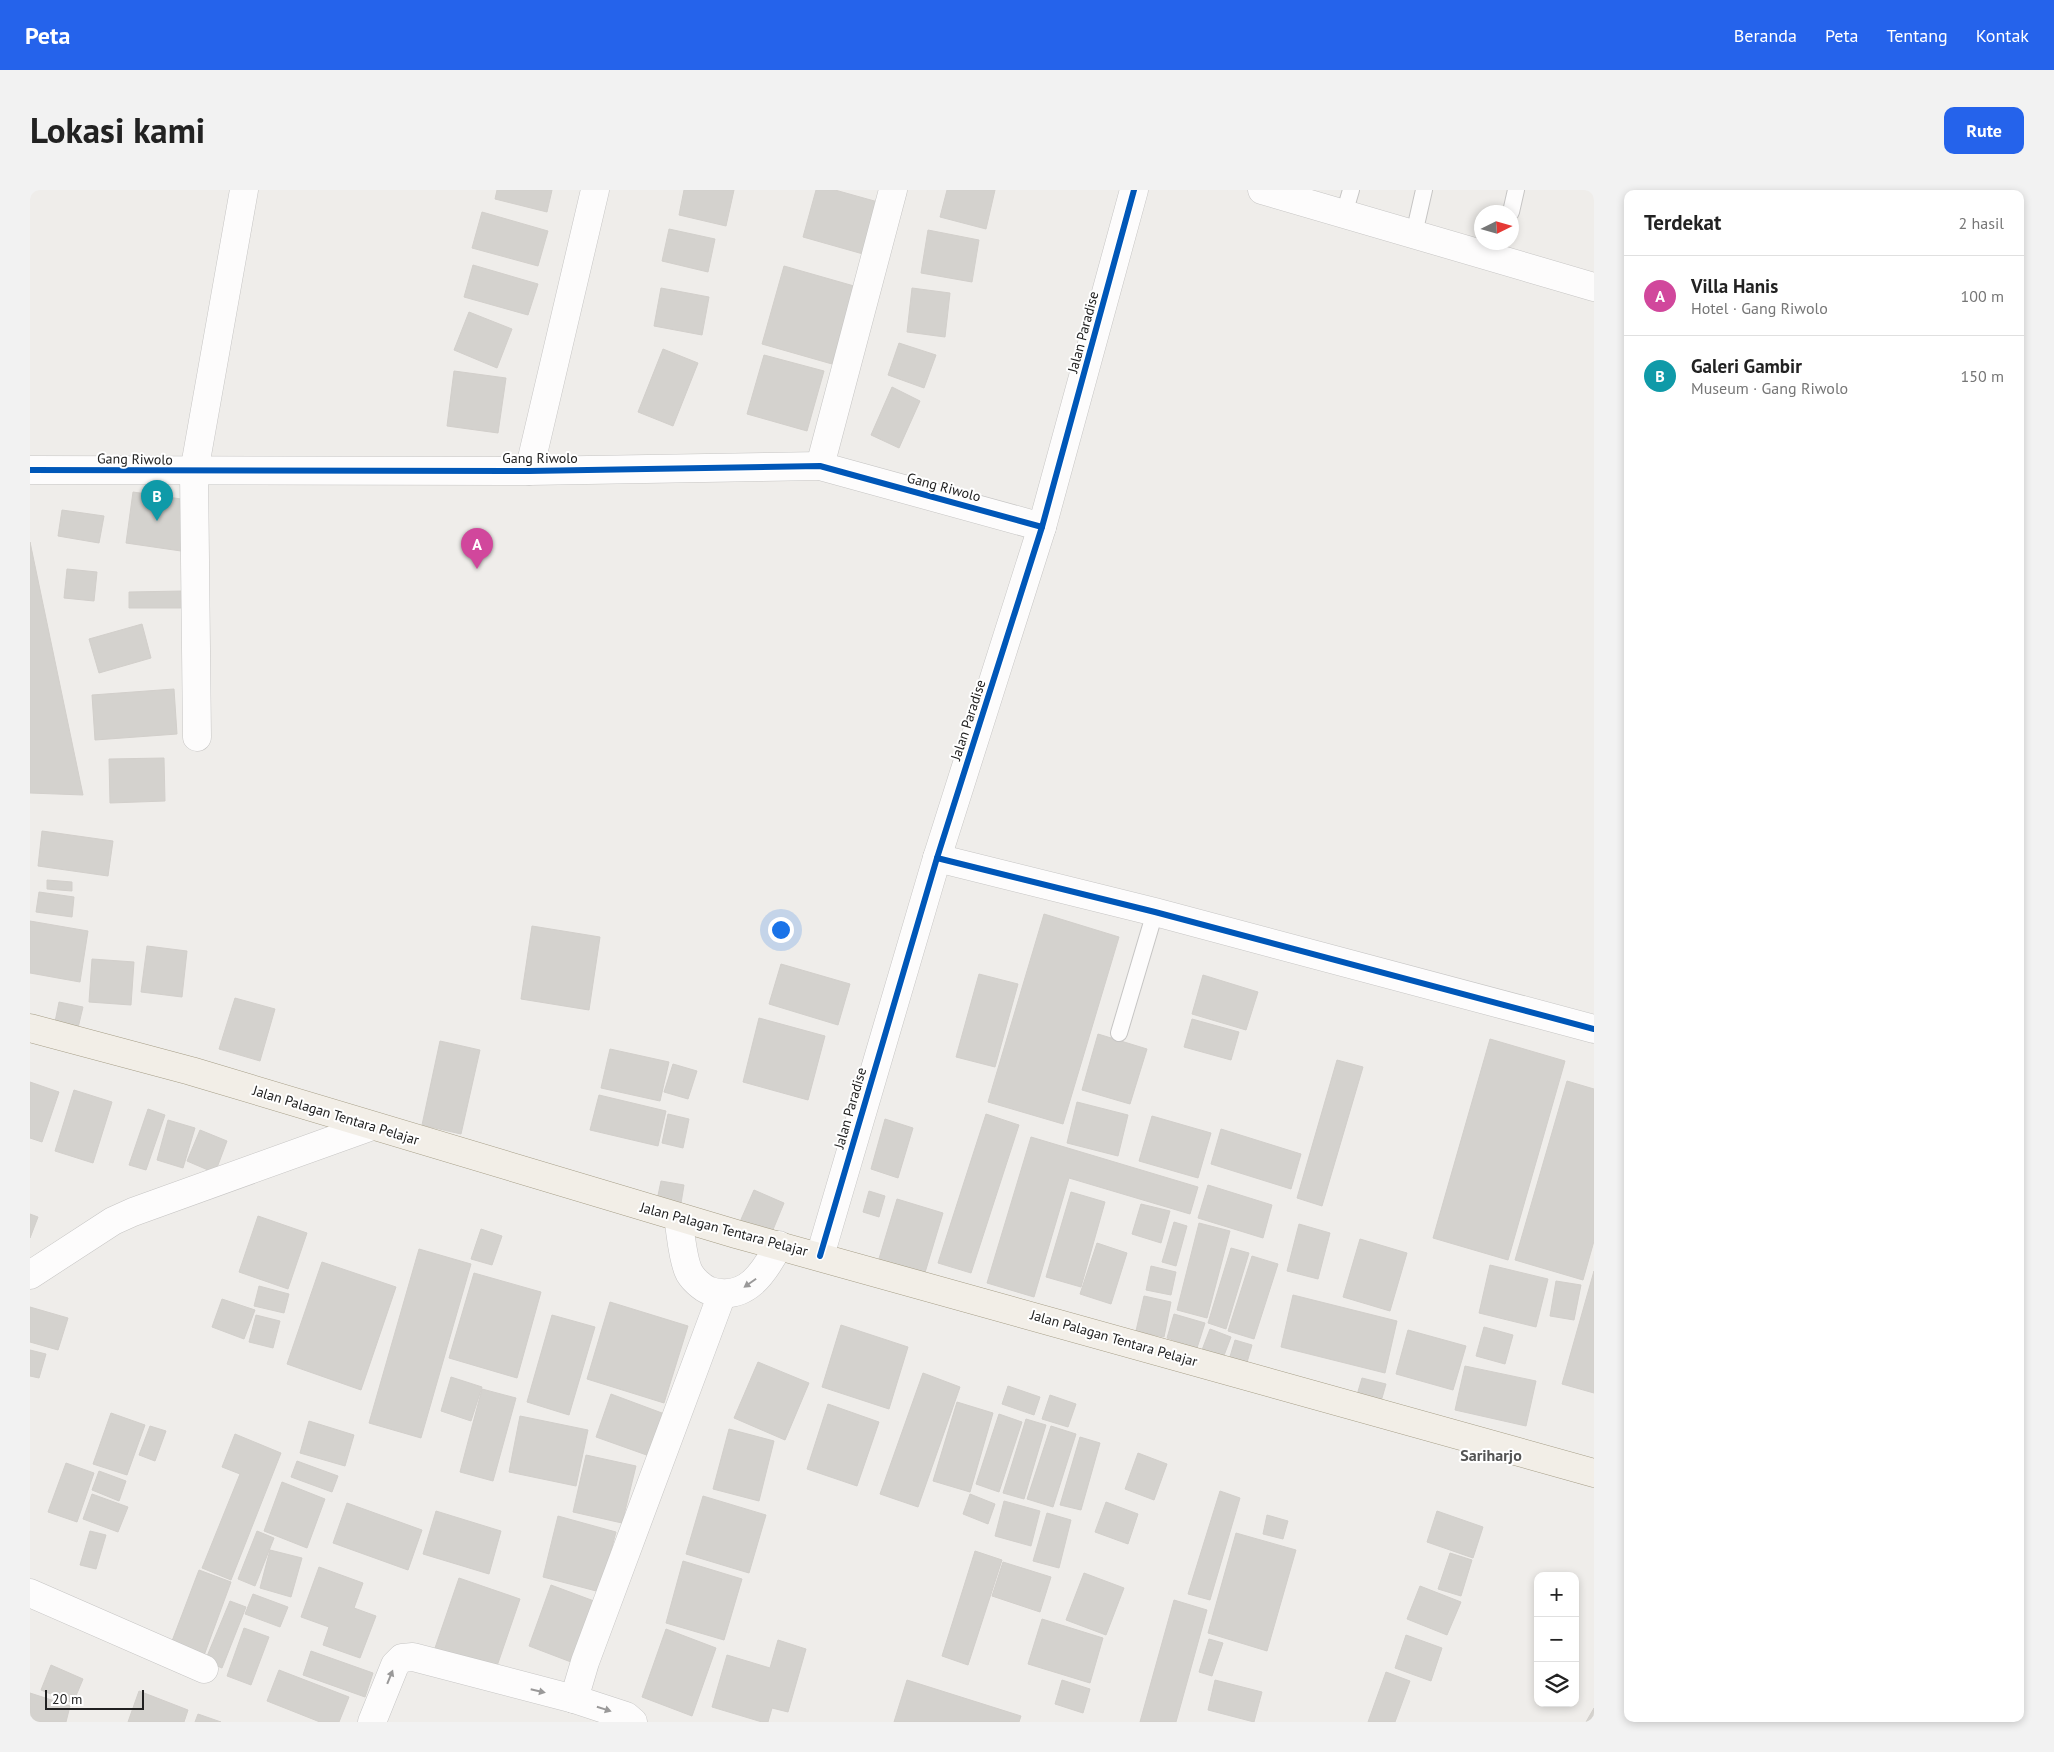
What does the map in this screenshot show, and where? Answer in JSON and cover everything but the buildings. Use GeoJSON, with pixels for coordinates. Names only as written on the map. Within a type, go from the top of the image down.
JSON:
{"type":"FeatureCollection","features":[{"type":"Feature","properties":{"kind":"main road","name":"Jalan Palagan Tentara Pelajar"},"geometry":{"type":"LineString","coordinates":[[30,1028],[191,1071],[678,1217],[1594,1473]]}},
{"type":"Feature","properties":{"kind":"street"},"geometry":{"type":"LineString","coordinates":[[197,737],[194,472],[244,190]]}},
{"type":"Feature","properties":{"kind":"street"},"geometry":{"type":"LineString","coordinates":[[529,471],[595,190]]}},
{"type":"Feature","properties":{"kind":"street"},"geometry":{"type":"LineString","coordinates":[[820,466],[893,190]]}},
{"type":"Feature","properties":{"kind":"street","name":"Jalan Paradise"},"geometry":{"type":"LineString","coordinates":[[820,1256],[937,858],[1042,527],[1134,190]]}},
{"type":"Feature","properties":{"kind":"street"},"geometry":{"type":"LineString","coordinates":[[1262,190],[1348,202],[1414,234],[1502,251],[1594,287]]}},
{"type":"Feature","properties":{"kind":"street","name":"Gang Riwolo"},"geometry":{"type":"LineString","coordinates":[[30,470],[194,472],[529,471],[820,466],[1042,527]]}},
{"type":"Feature","properties":{"kind":"street"},"geometry":{"type":"LineString","coordinates":[[937,858],[1155,912],[1594,1029]]}},
{"type":"Feature","properties":{"kind":"street"},"geometry":{"type":"LineString","coordinates":[[30,1275],[113,1221],[133,1212],[372,1126]]}},
{"type":"Feature","properties":{"kind":"street"},"geometry":{"type":"LineString","coordinates":[[678,1217],[688,1271],[704,1289],[722,1294],[737,1291],[754,1282],[766,1268],[779,1245]]}},
{"type":"Feature","properties":{"kind":"street"},"geometry":{"type":"LineString","coordinates":[[574,1699],[585,1662],[722,1294]]}},
{"type":"Feature","properties":{"kind":"street"},"geometry":{"type":"LineString","coordinates":[[30,1593],[204,1669]]}},
{"type":"Feature","properties":{"kind":"street"},"geometry":{"type":"LineString","coordinates":[[372,1722],[395,1665],[402,1658],[413,1657],[574,1699],[626,1716],[633,1722]]}},
{"type":"Feature","properties":{"kind":"lane"},"geometry":{"type":"LineString","coordinates":[[1414,234],[1424,190]]}},
{"type":"Feature","properties":{"kind":"lane"},"geometry":{"type":"LineString","coordinates":[[1513,205],[1516,190]]}},
{"type":"Feature","properties":{"kind":"lane"},"geometry":{"type":"LineString","coordinates":[[1119,1033],[1155,912]]}},
{"type":"Feature","properties":{"kind":"cycle path"},"geometry":{"type":"LineString","coordinates":[[820,1256],[937,858],[1042,527],[1134,190]]}},
{"type":"Feature","properties":{"kind":"cycle path"},"geometry":{"type":"LineString","coordinates":[[30,470],[529,471],[820,466],[1042,527]]}},
{"type":"Feature","properties":{"kind":"cycle path"},"geometry":{"type":"LineString","coordinates":[[937,858],[1155,912],[1594,1029]]}},
{"type":"Feature","properties":{"kind":"place","name":"Galeri Gambir"},"geometry":{"type":"Point","coordinates":[157,521]}},
{"type":"Feature","properties":{"kind":"place","name":"Villa Hanis"},"geometry":{"type":"Point","coordinates":[477,569]}},
{"type":"Feature","properties":{"kind":"district","name":"Sariharjo"},"geometry":{"type":"Point","coordinates":[1491,1455]}}]}
